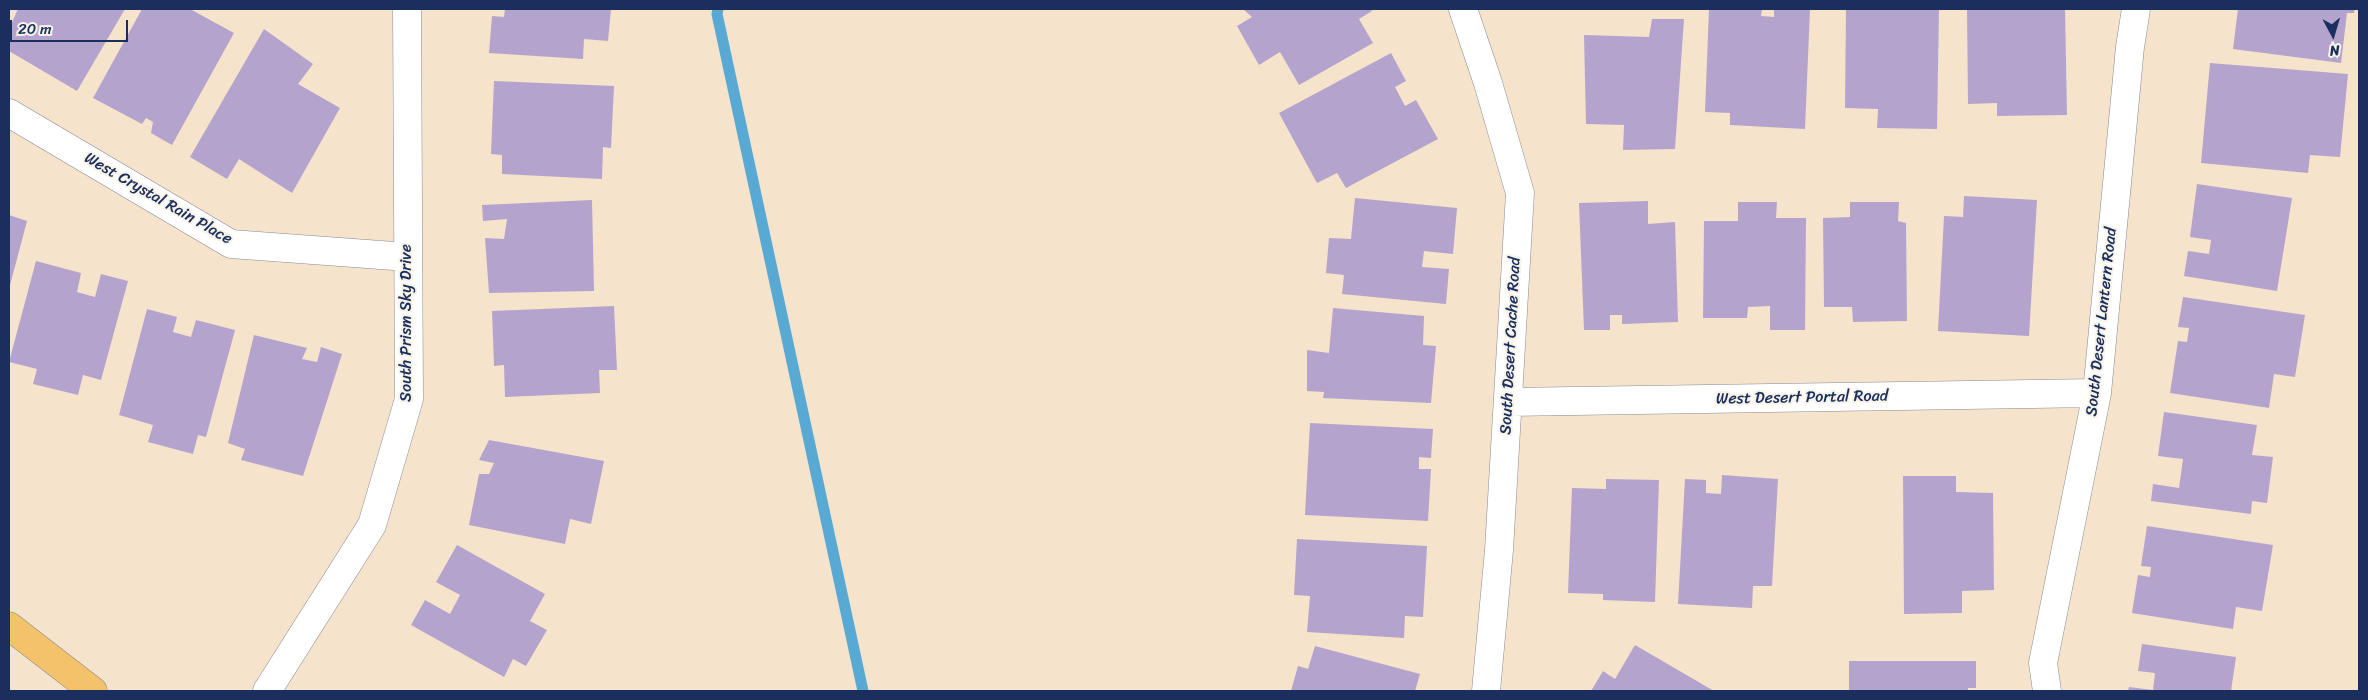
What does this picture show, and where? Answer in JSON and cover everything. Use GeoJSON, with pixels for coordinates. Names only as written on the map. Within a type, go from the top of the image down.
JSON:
{"type":"FeatureCollection","features":[{"type":"Feature","properties":{"kind":"main road"},"geometry":{"type":"LineString","coordinates":[[9,626],[93,691]]}},
{"type":"Feature","properties":{"kind":"street","name":"South Prism Sky Drive"},"geometry":{"type":"LineString","coordinates":[[267,691],[372,525],[409,399],[407,9]]}},
{"type":"Feature","properties":{"kind":"street","name":"South Desert Cache Road"},"geometry":{"type":"LineString","coordinates":[[1463,9],[1488,83],[1520,193],[1499,550],[1486,691]]}},
{"type":"Feature","properties":{"kind":"street","name":"South Desert Lantern Road"},"geometry":{"type":"LineString","coordinates":[[2047,691],[2043,663],[2096,394],[2130,47],[2136,9]]}},
{"type":"Feature","properties":{"kind":"street","name":"West Crystal Rain Place"},"geometry":{"type":"LineString","coordinates":[[9,113],[231,244],[408,257]]}},
{"type":"Feature","properties":{"kind":"street","name":"West Desert Portal Road"},"geometry":{"type":"LineString","coordinates":[[1508,402],[2096,394]]}},
{"type":"Feature","properties":{"kind":"building"},"geometry":{"type":"Polygon","coordinates":[[[18,9],[125,9],[77,91],[9,51],[9,29],[18,9]]]}},
{"type":"Feature","properties":{"kind":"building"},"geometry":{"type":"Polygon","coordinates":[[[142,9],[190,9],[234,33],[172,145],[151,133],[153,122],[146,118],[142,124],[93,98],[142,9]]]}},
{"type":"Feature","properties":{"kind":"building"},"geometry":{"type":"Polygon","coordinates":[[[505,9],[611,9],[608,41],[584,39],[583,59],[489,53],[492,16],[504,17],[505,9]]]}},
{"type":"Feature","properties":{"kind":"building"},"geometry":{"type":"Polygon","coordinates":[[[1243,9],[1371,9],[1372,11],[1359,19],[1373,43],[1299,85],[1280,52],[1259,65],[1237,26],[1252,17],[1243,9]]]}},
{"type":"Feature","properties":{"kind":"building"},"geometry":{"type":"Polygon","coordinates":[[[1709,9],[1762,9],[1761,16],[1774,17],[1774,9],[1810,9],[1805,129],[1730,125],[1730,113],[1705,112],[1709,9]]]}},
{"type":"Feature","properties":{"kind":"building"},"geometry":{"type":"Polygon","coordinates":[[[1846,9],[1939,9],[1937,129],[1877,128],[1878,109],[1845,108],[1846,9]]]}},
{"type":"Feature","properties":{"kind":"building"},"geometry":{"type":"Polygon","coordinates":[[[1967,9],[2065,9],[2067,115],[1997,116],[1997,103],[1968,104],[1967,9]]]}},
{"type":"Feature","properties":{"kind":"building"},"geometry":{"type":"Polygon","coordinates":[[[2238,9],[2355,9],[2354,13],[2347,13],[2341,63],[2233,49],[2238,9]]]}},
{"type":"Feature","properties":{"kind":"building"},"geometry":{"type":"Polygon","coordinates":[[[1652,19],[1684,19],[1675,149],[1623,150],[1624,125],[1586,124],[1584,35],[1649,37],[1652,19]]]}},
{"type":"Feature","properties":{"kind":"building"},"geometry":{"type":"Polygon","coordinates":[[[264,29],[313,64],[298,84],[340,108],[292,193],[239,159],[227,179],[190,157],[264,29]]]}},
{"type":"Feature","properties":{"kind":"building"},"geometry":{"type":"Polygon","coordinates":[[[1391,53],[1406,81],[1395,87],[1405,106],[1416,100],[1438,139],[1346,188],[1337,173],[1317,183],[1279,113],[1391,53]]]}},
{"type":"Feature","properties":{"kind":"building"},"geometry":{"type":"Polygon","coordinates":[[[2210,63],[2348,74],[2340,157],[2310,155],[2308,173],[2201,163],[2210,63]]]}},
{"type":"Feature","properties":{"kind":"building"},"geometry":{"type":"Polygon","coordinates":[[[494,81],[614,86],[611,148],[603,147],[602,179],[502,174],[502,155],[491,154],[494,81]]]}},
{"type":"Feature","properties":{"kind":"building"},"geometry":{"type":"Polygon","coordinates":[[[2197,184],[2292,198],[2277,291],[2184,276],[2188,251],[2209,254],[2211,240],[2190,237],[2197,184]]]}},
{"type":"Feature","properties":{"kind":"building"},"geometry":{"type":"Polygon","coordinates":[[[1964,196],[2037,200],[2029,336],[1938,331],[1944,216],[1963,217],[1964,196]]]}},
{"type":"Feature","properties":{"kind":"building"},"geometry":{"type":"Polygon","coordinates":[[[1355,198],[1457,208],[1453,254],[1424,251],[1422,267],[1449,269],[1446,304],[1342,294],[1344,275],[1326,273],[1329,238],[1351,239],[1355,198]]]}},
{"type":"Feature","properties":{"kind":"building"},"geometry":{"type":"Polygon","coordinates":[[[592,200],[594,291],[489,293],[485,238],[504,239],[507,219],[483,221],[482,205],[592,200]]]}},
{"type":"Feature","properties":{"kind":"building"},"geometry":{"type":"Polygon","coordinates":[[[1648,201],[1648,224],[1675,222],[1678,322],[1622,324],[1622,315],[1610,315],[1610,330],[1584,330],[1579,203],[1648,201]]]}},
{"type":"Feature","properties":{"kind":"building"},"geometry":{"type":"Polygon","coordinates":[[[1738,202],[1777,202],[1776,218],[1806,218],[1805,330],[1770,330],[1770,306],[1748,307],[1747,318],[1703,318],[1704,221],[1738,221],[1738,202]]]}},
{"type":"Feature","properties":{"kind":"building"},"geometry":{"type":"Polygon","coordinates":[[[1850,202],[1899,202],[1898,221],[1906,223],[1907,321],[1853,322],[1852,307],[1824,307],[1823,218],[1850,217],[1850,202]]]}},
{"type":"Feature","properties":{"kind":"building"},"geometry":{"type":"Polygon","coordinates":[[[9,215],[27,221],[9,289],[9,215]]]}},
{"type":"Feature","properties":{"kind":"building"},"geometry":{"type":"Polygon","coordinates":[[[36,261],[81,273],[77,292],[95,297],[101,274],[128,281],[101,380],[83,375],[78,395],[33,384],[37,369],[9,362],[36,261]]]}},
{"type":"Feature","properties":{"kind":"building"},"geometry":{"type":"Polygon","coordinates":[[[2183,297],[2305,315],[2295,377],[2274,374],[2269,408],[2170,393],[2178,341],[2187,342],[2189,328],[2178,327],[2183,297]]]}},
{"type":"Feature","properties":{"kind":"building"},"geometry":{"type":"Polygon","coordinates":[[[614,306],[617,370],[599,370],[600,393],[505,397],[504,365],[494,366],[492,311],[614,306]]]}},
{"type":"Feature","properties":{"kind":"building"},"geometry":{"type":"Polygon","coordinates":[[[1333,308],[1424,316],[1423,345],[1436,346],[1431,403],[1323,398],[1324,392],[1307,391],[1307,350],[1329,353],[1333,308]]]}},
{"type":"Feature","properties":{"kind":"building"},"geometry":{"type":"Polygon","coordinates":[[[147,309],[177,317],[173,332],[191,337],[196,320],[235,330],[206,437],[198,435],[193,454],[148,442],[153,425],[119,415],[147,309]]]}},
{"type":"Feature","properties":{"kind":"building"},"geometry":{"type":"Polygon","coordinates":[[[254,335],[307,348],[302,359],[317,362],[321,347],[342,354],[303,476],[241,460],[245,449],[228,443],[254,335]]]}},
{"type":"Feature","properties":{"kind":"building"},"geometry":{"type":"Polygon","coordinates":[[[2164,412],[2257,425],[2252,455],[2273,457],[2267,503],[2252,501],[2251,514],[2151,501],[2153,484],[2179,488],[2183,459],[2158,456],[2164,412]]]}},
{"type":"Feature","properties":{"kind":"building"},"geometry":{"type":"Polygon","coordinates":[[[1310,423],[1433,429],[1431,458],[1419,457],[1419,469],[1431,469],[1428,521],[1305,515],[1310,423]]]}},
{"type":"Feature","properties":{"kind":"building"},"geometry":{"type":"Polygon","coordinates":[[[489,440],[604,461],[591,524],[570,519],[565,544],[469,525],[479,474],[489,474],[494,463],[479,460],[489,440]]]}},
{"type":"Feature","properties":{"kind":"building"},"geometry":{"type":"Polygon","coordinates":[[[1722,475],[1778,479],[1772,586],[1753,586],[1752,608],[1678,604],[1685,479],[1706,480],[1706,493],[1721,494],[1722,475]]]}},
{"type":"Feature","properties":{"kind":"building"},"geometry":{"type":"Polygon","coordinates":[[[1903,476],[1956,476],[1956,492],[1993,493],[1994,590],[1962,591],[1962,613],[1904,614],[1903,476]]]}},
{"type":"Feature","properties":{"kind":"building"},"geometry":{"type":"Polygon","coordinates":[[[1606,479],[1659,480],[1655,602],[1603,600],[1603,594],[1568,593],[1572,488],[1606,489],[1606,479]]]}},
{"type":"Feature","properties":{"kind":"building"},"geometry":{"type":"Polygon","coordinates":[[[2147,526],[2273,545],[2262,611],[2236,607],[2233,629],[2132,613],[2138,575],[2150,577],[2151,567],[2141,566],[2147,526]]]}},
{"type":"Feature","properties":{"kind":"building"},"geometry":{"type":"Polygon","coordinates":[[[1297,539],[1427,546],[1423,617],[1405,616],[1404,638],[1307,632],[1310,596],[1294,595],[1297,539]]]}},
{"type":"Feature","properties":{"kind":"building"},"geometry":{"type":"Polygon","coordinates":[[[457,545],[545,594],[530,621],[547,630],[526,666],[513,659],[504,677],[411,625],[425,600],[450,614],[460,595],[436,582],[457,545]]]}},
{"type":"Feature","properties":{"kind":"building"},"geometry":{"type":"Polygon","coordinates":[[[2142,644],[2236,657],[2231,691],[2128,691],[2129,687],[2153,690],[2155,673],[2138,671],[2142,644]]]}},
{"type":"Feature","properties":{"kind":"building"},"geometry":{"type":"Polygon","coordinates":[[[1635,645],[1714,691],[1591,691],[1603,671],[1615,679],[1635,645]]]}},
{"type":"Feature","properties":{"kind":"building"},"geometry":{"type":"Polygon","coordinates":[[[1315,646],[1420,674],[1415,691],[1291,691],[1298,666],[1308,669],[1315,646]]]}},
{"type":"Feature","properties":{"kind":"building"},"geometry":{"type":"Polygon","coordinates":[[[1849,661],[1976,661],[1976,688],[1968,688],[1968,691],[1849,691],[1849,661]]]}},
{"type":"Feature","properties":{"kind":"waterway"},"geometry":{"type":"LineString","coordinates":[[718,9],[717,14],[863,691]]}}]}
